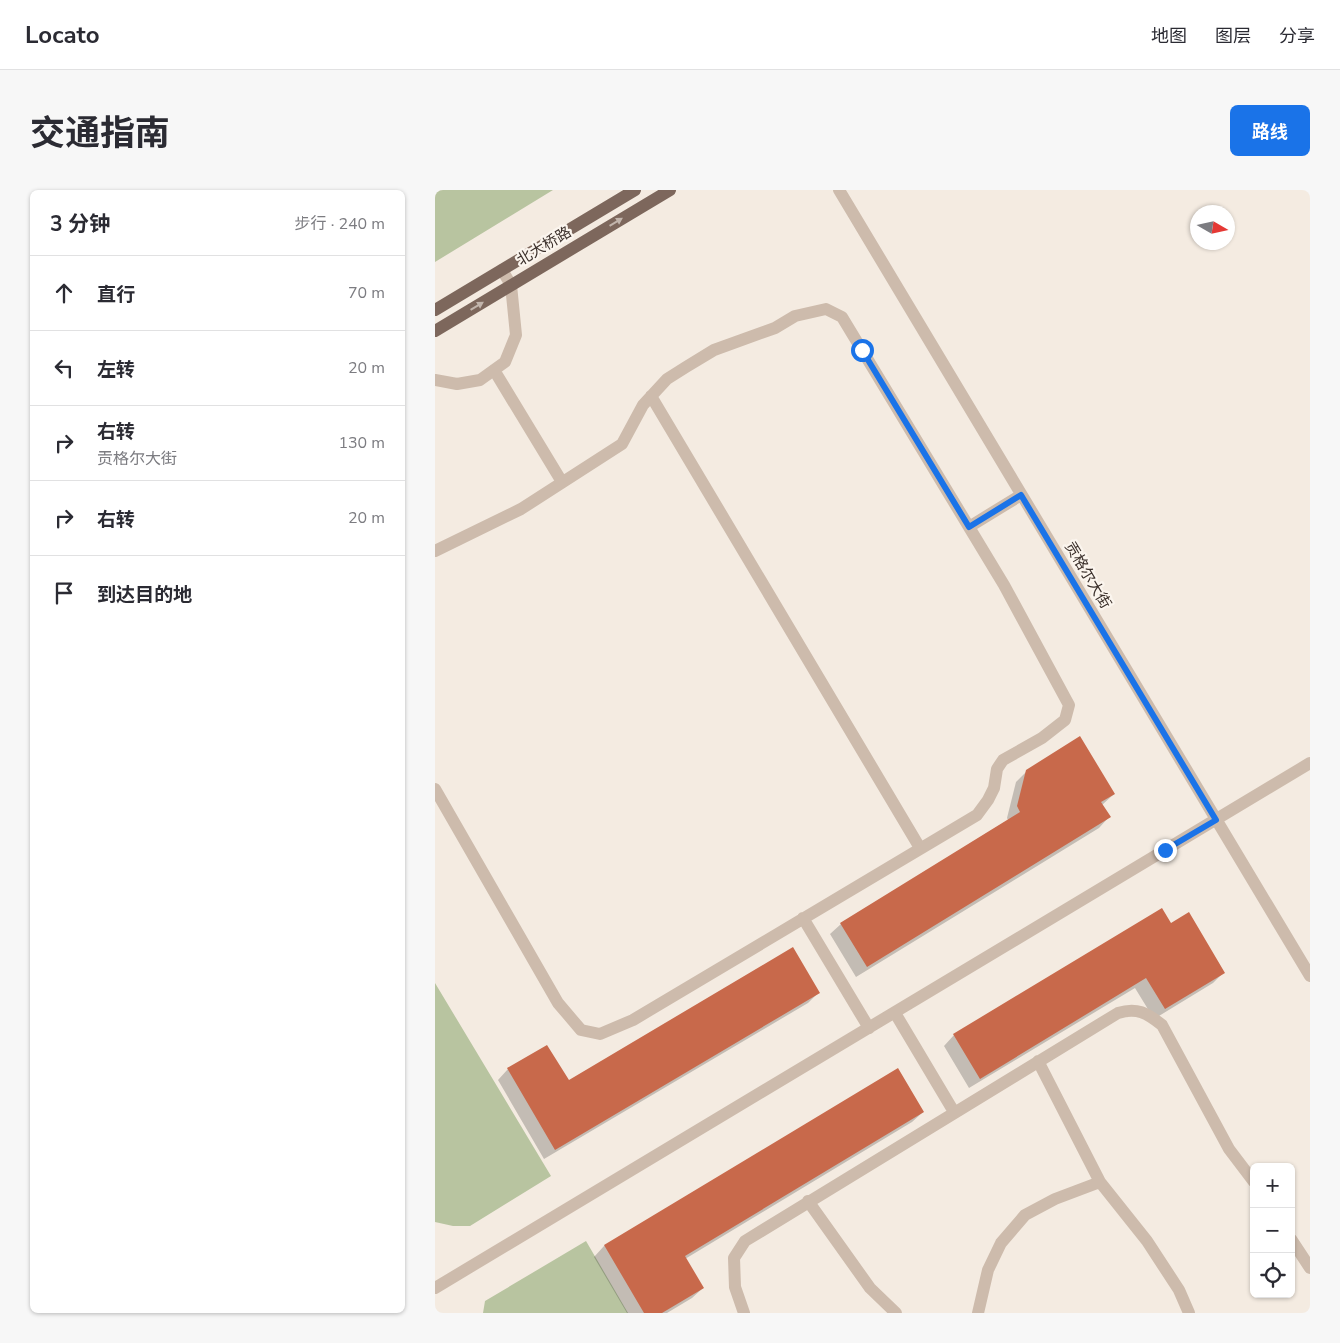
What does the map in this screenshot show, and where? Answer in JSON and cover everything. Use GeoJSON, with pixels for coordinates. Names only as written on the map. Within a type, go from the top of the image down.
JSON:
{"type":"FeatureCollection","features":[{"type":"Feature","properties":{"kind":"main road","name":"北大桥路"},"geometry":{"type":"LineString","coordinates":[[435,310],[635,190]]}},
{"type":"Feature","properties":{"kind":"main road","name":"北大桥路"},"geometry":{"type":"LineString","coordinates":[[435,331],[670,190]]}},
{"type":"Feature","properties":{"kind":"street","name":"贡格尔大街"},"geometry":{"type":"LineString","coordinates":[[839,190],[1310,976]]}},
{"type":"Feature","properties":{"kind":"street"},"geometry":{"type":"LineString","coordinates":[[435,380],[457,384],[479,380],[505,362],[516,335],[511,285],[502,270]]}},
{"type":"Feature","properties":{"kind":"street"},"geometry":{"type":"LineString","coordinates":[[435,551],[521,509],[622,444],[643,405],[651,396],[667,380],[714,350],[775,328],[795,316],[826,309],[842,317],[1009,593],[1069,705],[1065,720],[1042,738],[1003,760],[997,769],[994,788],[977,815],[633,1020],[601,1034],[581,1030],[558,1002],[435,789]]}},
{"type":"Feature","properties":{"kind":"street"},"geometry":{"type":"LineString","coordinates":[[493,370],[562,482]]}},
{"type":"Feature","properties":{"kind":"street"},"geometry":{"type":"LineString","coordinates":[[651,396],[920,848]]}},
{"type":"Feature","properties":{"kind":"street"},"geometry":{"type":"LineString","coordinates":[[969,527],[1021,495]]}},
{"type":"Feature","properties":{"kind":"street"},"geometry":{"type":"LineString","coordinates":[[435,1288],[1310,763]]}},
{"type":"Feature","properties":{"kind":"street"},"geometry":{"type":"LineString","coordinates":[[803,918],[869,1028]]}},
{"type":"Feature","properties":{"kind":"street"},"geometry":{"type":"LineString","coordinates":[[744,1313],[735,1287],[734,1258],[745,1241],[807,1201],[1038,1061],[1118,1013],[1130,1009],[1147,1012],[1162,1025],[1229,1149],[1250,1177]]}},
{"type":"Feature","properties":{"kind":"street"},"geometry":{"type":"LineString","coordinates":[[895,1013],[954,1112]]}},
{"type":"Feature","properties":{"kind":"street"},"geometry":{"type":"LineString","coordinates":[[1038,1061],[1101,1182],[1147,1241],[1179,1290],[1189,1313]]}},
{"type":"Feature","properties":{"kind":"street"},"geometry":{"type":"LineString","coordinates":[[977,1313],[988,1270],[1001,1243],[1025,1215],[1055,1199],[1101,1182]]}},
{"type":"Feature","properties":{"kind":"street"},"geometry":{"type":"LineString","coordinates":[[807,1201],[870,1288],[896,1313]]}},
{"type":"Feature","properties":{"kind":"street"},"geometry":{"type":"LineString","coordinates":[[1295,1245],[1310,1268]]}},
{"type":"Feature","properties":{"kind":"green space"},"geometry":{"type":"Polygon","coordinates":[[[435,190],[553,190],[435,262],[435,190]]]}},
{"type":"Feature","properties":{"kind":"green space"},"geometry":{"type":"Polygon","coordinates":[[[435,983],[551,1176],[470,1226],[453,1226],[435,1222],[435,983]]]}},
{"type":"Feature","properties":{"kind":"green space"},"geometry":{"type":"Polygon","coordinates":[[[586,1241],[628,1313],[483,1313],[485,1301],[586,1241]]]}},
{"type":"Feature","properties":{"kind":"building"},"geometry":{"type":"Polygon","coordinates":[[[1080,736],[1115,794],[1101,802],[1111,817],[867,967],[840,923],[1020,812],[1017,806],[1026,770],[1080,736]]]}},
{"type":"Feature","properties":{"kind":"building"},"geometry":{"type":"Polygon","coordinates":[[[1162,908],[1171,923],[1189,912],[1225,973],[1165,1009],[1146,978],[980,1079],[953,1034],[1162,908]]]}},
{"type":"Feature","properties":{"kind":"building"},"geometry":{"type":"Polygon","coordinates":[[[793,947],[820,993],[555,1150],[507,1068],[547,1045],[569,1080],[793,947]]]}},
{"type":"Feature","properties":{"kind":"building"},"geometry":{"type":"Polygon","coordinates":[[[898,1068],[924,1112],[685,1256],[704,1288],[662,1313],[644,1313],[604,1245],[898,1068]]]}},
{"type":"Feature","properties":{"kind":"route"},"geometry":{"type":"LineString","coordinates":[[862,350],[969,527],[1021,495],[1216,820],[1165,850]]}}]}
